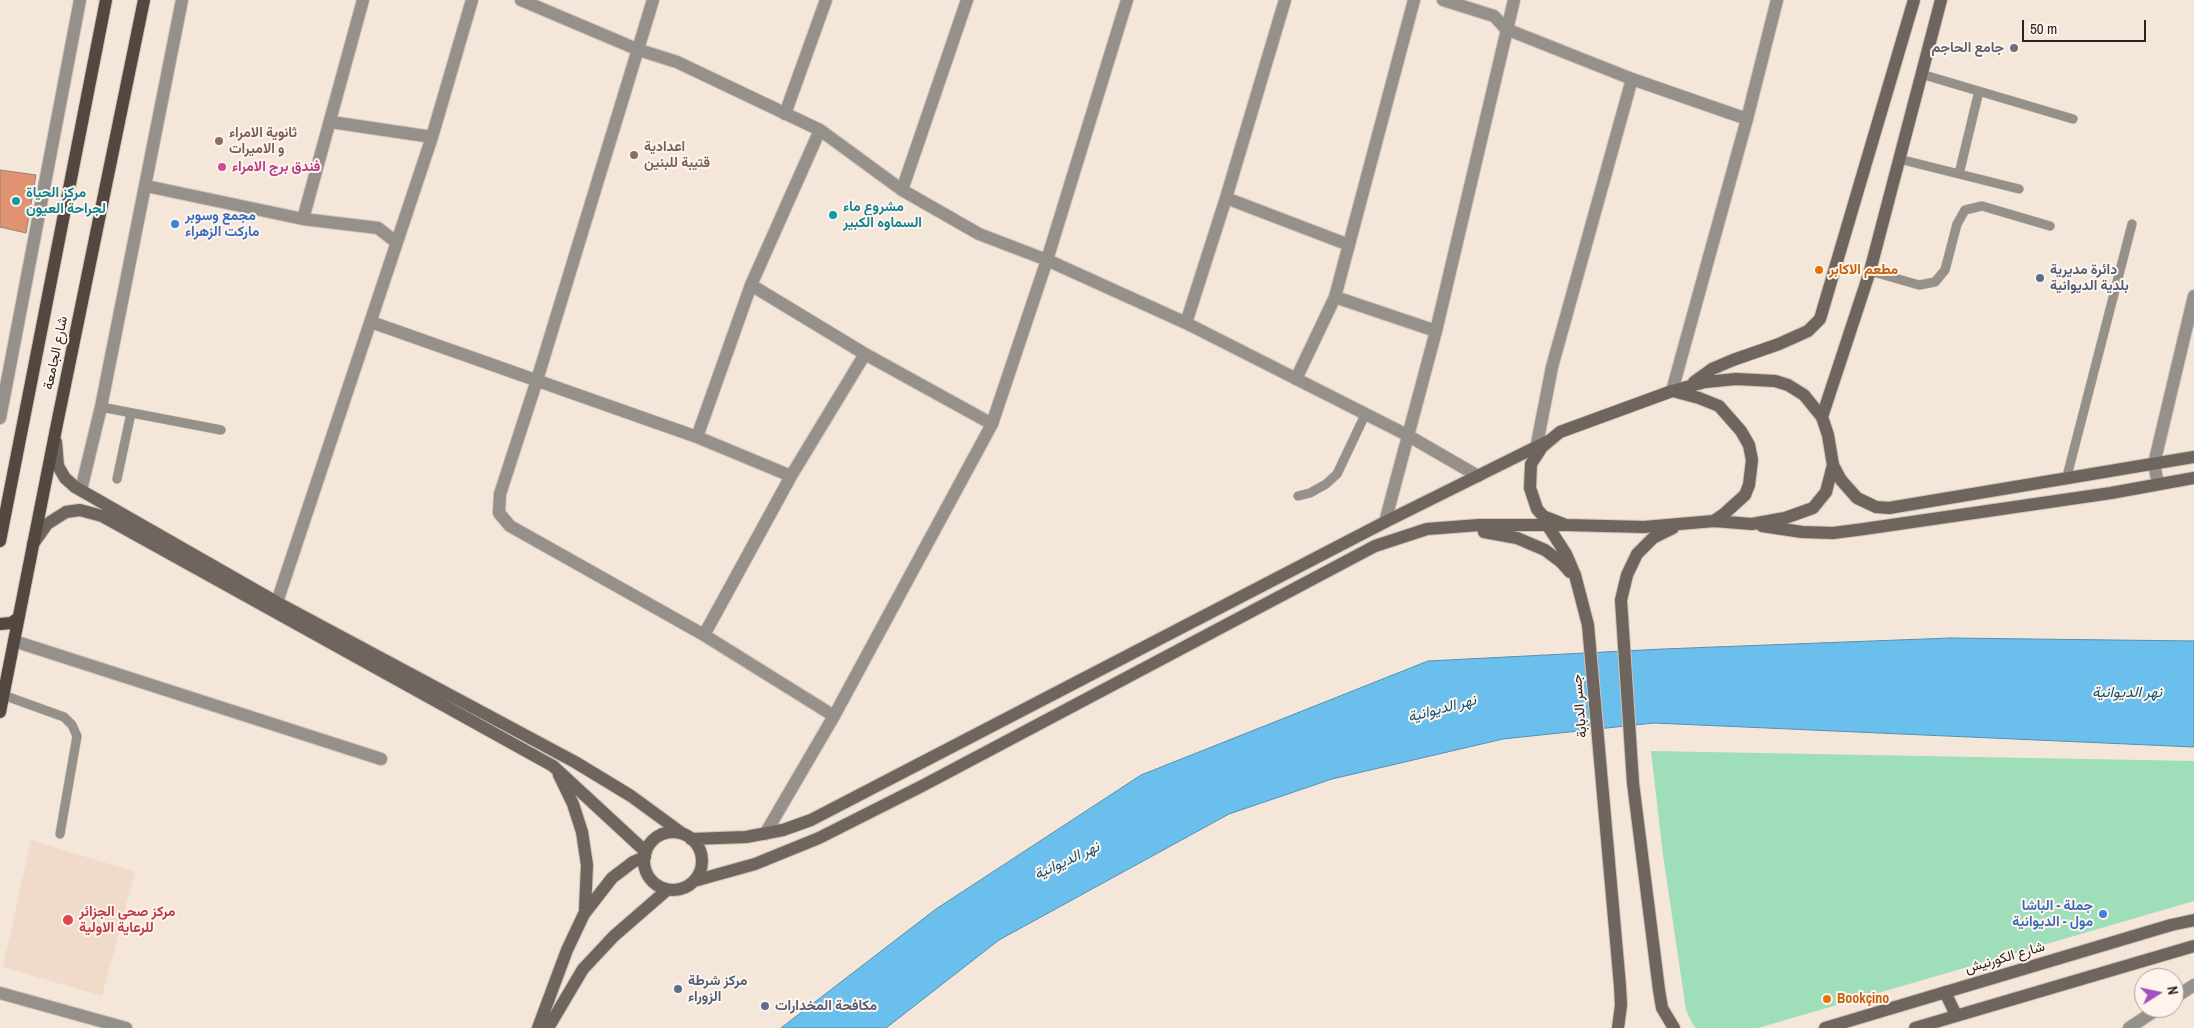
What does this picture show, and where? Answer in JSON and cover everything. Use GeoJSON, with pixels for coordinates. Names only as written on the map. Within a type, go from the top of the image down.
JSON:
{"type":"FeatureCollection","features":[{"type":"Feature","properties":{"kind":"main road","name":"شارع الجامعة"},"geometry":{"type":"LineString","coordinates":[[0,540],[106,0]]}},
{"type":"Feature","properties":{"kind":"main road","name":"شارع الجامعة"},"geometry":{"type":"LineString","coordinates":[[0,712],[4,695],[3,676],[14,641],[56,424],[144,0]]}},
{"type":"Feature","properties":{"kind":"main road"},"geometry":{"type":"LineString","coordinates":[[1689,386],[1712,369],[1808,331],[1820,319],[1914,0]]}},
{"type":"Feature","properties":{"kind":"main road"},"geometry":{"type":"LineString","coordinates":[[1822,417],[1870,271],[1940,0]]}},
{"type":"Feature","properties":{"kind":"main road"},"geometry":{"type":"LineString","coordinates":[[538,1028],[567,950],[584,914],[612,878],[645,855],[657,838],[665,834],[728,839],[765,834],[811,820],[868,793],[1385,522],[1478,476],[1535,452],[1571,427],[1672,391],[1718,380],[1775,381],[1788,385],[1804,395],[1822,417],[1828,435],[1832,465],[1826,492],[1813,508],[1785,518],[1752,524]]}},
{"type":"Feature","properties":{"kind":"main road"},"geometry":{"type":"LineString","coordinates":[[1672,391],[1699,398],[1719,406],[1741,430],[1749,445],[1752,460],[1749,485],[1745,495],[1714,521]]}},
{"type":"Feature","properties":{"kind":"main road"},"geometry":{"type":"LineString","coordinates":[[56,424],[58,466],[66,478],[81,490],[276,607],[553,766],[645,855],[647,874],[659,886],[667,890],[677,890],[694,881],[755,864],[813,841],[922,786],[1375,546],[1427,529],[1479,525],[1566,525],[1644,528],[1714,521],[1752,524],[1802,532],[1841,532],[2194,478]]}},
{"type":"Feature","properties":{"kind":"main road","name":"جسر الدبابة"},"geometry":{"type":"LineString","coordinates":[[1535,452],[1529,478],[1530,488],[1537,509],[1566,554],[1578,582],[1588,625],[1620,986],[1621,1005],[1618,1028]]}},
{"type":"Feature","properties":{"kind":"main road"},"geometry":{"type":"LineString","coordinates":[[1832,465],[1841,480],[1857,498],[1876,507],[1889,508],[2194,458]]}},
{"type":"Feature","properties":{"kind":"main road"},"geometry":{"type":"LineString","coordinates":[[1537,509],[1543,516],[1566,525]]}},
{"type":"Feature","properties":{"kind":"main road"},"geometry":{"type":"LineString","coordinates":[[33,544],[47,524],[59,515],[73,510],[88,511],[102,516],[603,778],[687,836],[697,846],[702,864],[694,881]]}},
{"type":"Feature","properties":{"kind":"main road"},"geometry":{"type":"LineString","coordinates":[[1674,1028],[1662,1008],[1633,783],[1621,625],[1621,600],[1627,575],[1637,554],[1653,538],[1672,528],[1692,523]]}},
{"type":"Feature","properties":{"kind":"main road"},"geometry":{"type":"LineString","coordinates":[[1427,529],[1479,531],[1517,538],[1545,550],[1561,562],[1578,582]]}},
{"type":"Feature","properties":{"kind":"main road"},"geometry":{"type":"LineString","coordinates":[[0,624],[11,623],[17,619]]}},
{"type":"Feature","properties":{"kind":"main road"},"geometry":{"type":"LineString","coordinates":[[553,766],[573,804],[582,832],[588,881],[584,914]]}},
{"type":"Feature","properties":{"kind":"main road"},"geometry":{"type":"LineString","coordinates":[[548,1028],[583,969],[614,936],[667,890]]}},
{"type":"Feature","properties":{"kind":"main road","name":"شارع الكورنيش"},"geometry":{"type":"LineString","coordinates":[[1825,1028],[2194,920]]}},
{"type":"Feature","properties":{"kind":"main road"},"geometry":{"type":"LineString","coordinates":[[1915,1028],[2194,946]]}},
{"type":"Feature","properties":{"kind":"main road"},"geometry":{"type":"LineString","coordinates":[[1945,992],[1956,1015]]}},
{"type":"Feature","properties":{"kind":"street"},"geometry":{"type":"LineString","coordinates":[[0,418],[80,0]]}},
{"type":"Feature","properties":{"kind":"street"},"geometry":{"type":"LineString","coordinates":[[81,490],[101,407],[182,0]]}},
{"type":"Feature","properties":{"kind":"street"},"geometry":{"type":"LineString","coordinates":[[303,219],[331,122],[362,0]]}},
{"type":"Feature","properties":{"kind":"street"},"geometry":{"type":"LineString","coordinates":[[276,607],[432,136],[472,0]]}},
{"type":"Feature","properties":{"kind":"street"},"geometry":{"type":"LineString","coordinates":[[521,0],[639,50],[677,62],[820,130],[902,190],[979,234],[1047,260],[1186,323],[1407,435],[1478,476]]}},
{"type":"Feature","properties":{"kind":"street"},"geometry":{"type":"LineString","coordinates":[[654,0],[500,494],[499,513],[510,526],[704,635],[834,716]]}},
{"type":"Feature","properties":{"kind":"street"},"geometry":{"type":"LineString","coordinates":[[786,114],[826,0]]}},
{"type":"Feature","properties":{"kind":"street"},"geometry":{"type":"LineString","coordinates":[[902,190],[967,0]]}},
{"type":"Feature","properties":{"kind":"street"},"geometry":{"type":"LineString","coordinates":[[765,834],[834,716],[992,424],[1047,260],[1127,0]]}},
{"type":"Feature","properties":{"kind":"street"},"geometry":{"type":"LineString","coordinates":[[1186,323],[1226,198],[1285,0]]}},
{"type":"Feature","properties":{"kind":"street"},"geometry":{"type":"LineString","coordinates":[[1296,379],[1335,297],[1414,0]]}},
{"type":"Feature","properties":{"kind":"street"},"geometry":{"type":"LineString","coordinates":[[1443,0],[1494,16],[1506,29],[1632,79],[1747,119]]}},
{"type":"Feature","properties":{"kind":"street"},"geometry":{"type":"LineString","coordinates":[[1385,522],[1436,331],[1514,0]]}},
{"type":"Feature","properties":{"kind":"street"},"geometry":{"type":"LineString","coordinates":[[1672,391],[1747,119],[1777,0]]}},
{"type":"Feature","properties":{"kind":"street"},"geometry":{"type":"LineString","coordinates":[[1535,452],[1552,367],[1632,79]]}},
{"type":"Feature","properties":{"kind":"street"},"geometry":{"type":"LineString","coordinates":[[331,122],[432,136]]}},
{"type":"Feature","properties":{"kind":"street"},"geometry":{"type":"LineString","coordinates":[[697,438],[751,285],[820,130]]}},
{"type":"Feature","properties":{"kind":"street"},"geometry":{"type":"LineString","coordinates":[[146,186],[303,219],[378,228],[396,242]]}},
{"type":"Feature","properties":{"kind":"street"},"geometry":{"type":"LineString","coordinates":[[1226,198],[1349,245]]}},
{"type":"Feature","properties":{"kind":"street"},"geometry":{"type":"LineString","coordinates":[[751,285],[865,354],[992,424]]}},
{"type":"Feature","properties":{"kind":"street"},"geometry":{"type":"LineString","coordinates":[[2158,484],[2154,464],[2194,296]]}},
{"type":"Feature","properties":{"kind":"street"},"geometry":{"type":"LineString","coordinates":[[1335,297],[1436,331]]}},
{"type":"Feature","properties":{"kind":"street"},"geometry":{"type":"LineString","coordinates":[[371,322],[697,438],[791,476]]}},
{"type":"Feature","properties":{"kind":"street"},"geometry":{"type":"LineString","coordinates":[[704,635],[791,476],[865,354]]}},
{"type":"Feature","properties":{"kind":"street"},"geometry":{"type":"LineString","coordinates":[[14,641],[381,759]]}},
{"type":"Feature","properties":{"kind":"street"},"geometry":{"type":"LineString","coordinates":[[0,993],[98,1024],[126,1028]]}},
{"type":"Feature","properties":{"kind":"street"},"geometry":{"type":"LineString","coordinates":[[2129,1028],[2144,1018]]}},
{"type":"Feature","properties":{"kind":"lane"},"geometry":{"type":"LineString","coordinates":[[1922,74],[2073,118]]}},
{"type":"Feature","properties":{"kind":"lane"},"geometry":{"type":"LineString","coordinates":[[1959,174],[1979,91]]}},
{"type":"Feature","properties":{"kind":"lane"},"geometry":{"type":"LineString","coordinates":[[1900,159],[2020,189]]}},
{"type":"Feature","properties":{"kind":"lane"},"geometry":{"type":"LineString","coordinates":[[1870,271],[1919,285],[1935,282],[1945,270],[1958,224],[1965,210],[1982,206],[2050,226]]}},
{"type":"Feature","properties":{"kind":"lane"},"geometry":{"type":"LineString","coordinates":[[2066,480],[2132,224]]}},
{"type":"Feature","properties":{"kind":"lane"},"geometry":{"type":"LineString","coordinates":[[101,407],[221,430]]}},
{"type":"Feature","properties":{"kind":"lane"},"geometry":{"type":"LineString","coordinates":[[116,479],[131,413]]}},
{"type":"Feature","properties":{"kind":"lane"},"geometry":{"type":"LineString","coordinates":[[1298,496],[1310,493],[1326,484],[1336,474],[1365,415]]}},
{"type":"Feature","properties":{"kind":"lane"},"geometry":{"type":"LineString","coordinates":[[4,695],[64,717],[72,725],[77,736],[60,834]]}},
{"type":"Feature","properties":{"kind":"shaded area","name":"مركز صحي الجزائر للرعاية الاولية"},"geometry":{"type":"Polygon","coordinates":[[[31,840],[135,872],[102,996],[3,967],[31,840]]]}},
{"type":"Feature","properties":{"kind":"green space"},"geometry":{"type":"Polygon","coordinates":[[[1651,751],[2194,761],[2194,901],[1758,1028],[1696,1028],[1686,1010],[1663,855],[1651,751]]]}},
{"type":"Feature","properties":{"kind":"water","name":"نهر الديوانية"},"geometry":{"type":"Polygon","coordinates":[[[1950,638],[2194,641],[2194,747],[1654,723],[1503,739],[1332,779],[1229,814],[999,940],[886,1028],[781,1028],[936,909],[1141,775],[1428,661],[1663,649],[1950,638]]]}},
{"type":"Feature","properties":{"kind":"building","name":"مركز الحياة لجراحة العيون"},"geometry":{"type":"Polygon","coordinates":[[[0,170],[36,175],[26,233],[0,227],[0,170]]]}},
{"type":"Feature","properties":{"kind":"place","name":"جامع الحاجم"},"geometry":{"type":"Point","coordinates":[2014,48]}},
{"type":"Feature","properties":{"kind":"place","name":"ثانوية الامراء و الاميرات"},"geometry":{"type":"Point","coordinates":[219,141]}},
{"type":"Feature","properties":{"kind":"place","name":"اعدادية قتيبة للبنين"},"geometry":{"type":"Point","coordinates":[634,155]}},
{"type":"Feature","properties":{"kind":"place","name":"فندق برج الامراء"},"geometry":{"type":"Point","coordinates":[222,167]}},
{"type":"Feature","properties":{"kind":"place","name":"مركز الحياة لجراحة العيون"},"geometry":{"type":"Point","coordinates":[16,201]}},
{"type":"Feature","properties":{"kind":"place","name":"مشروع ماء السماوه الكبير"},"geometry":{"type":"Point","coordinates":[833,215]}},
{"type":"Feature","properties":{"kind":"place","name":"مجمع وسوبر ماركت الزهراء"},"geometry":{"type":"Point","coordinates":[175,224]}},
{"type":"Feature","properties":{"kind":"place","name":"مطعم الاكابر"},"geometry":{"type":"Point","coordinates":[1819,270]}},
{"type":"Feature","properties":{"kind":"place","name":"دائرة مديرية بلدية الديوانية"},"geometry":{"type":"Point","coordinates":[2040,278]}},
{"type":"Feature","properties":{"kind":"place","name":"جملة - الباشا مول - الديوانية"},"geometry":{"type":"Point","coordinates":[2103,914]}},
{"type":"Feature","properties":{"kind":"place","name":"مركز صحي الجزائر للرعاية الاولية"},"geometry":{"type":"Point","coordinates":[68,920]}},
{"type":"Feature","properties":{"kind":"place","name":"مركز شرطة الزوراء"},"geometry":{"type":"Point","coordinates":[678,989]}},
{"type":"Feature","properties":{"kind":"place","name":"Bookçino"},"geometry":{"type":"Point","coordinates":[1827,999]}},
{"type":"Feature","properties":{"kind":"place","name":"مكافحة المخدارات"},"geometry":{"type":"Point","coordinates":[765,1006]}}]}
